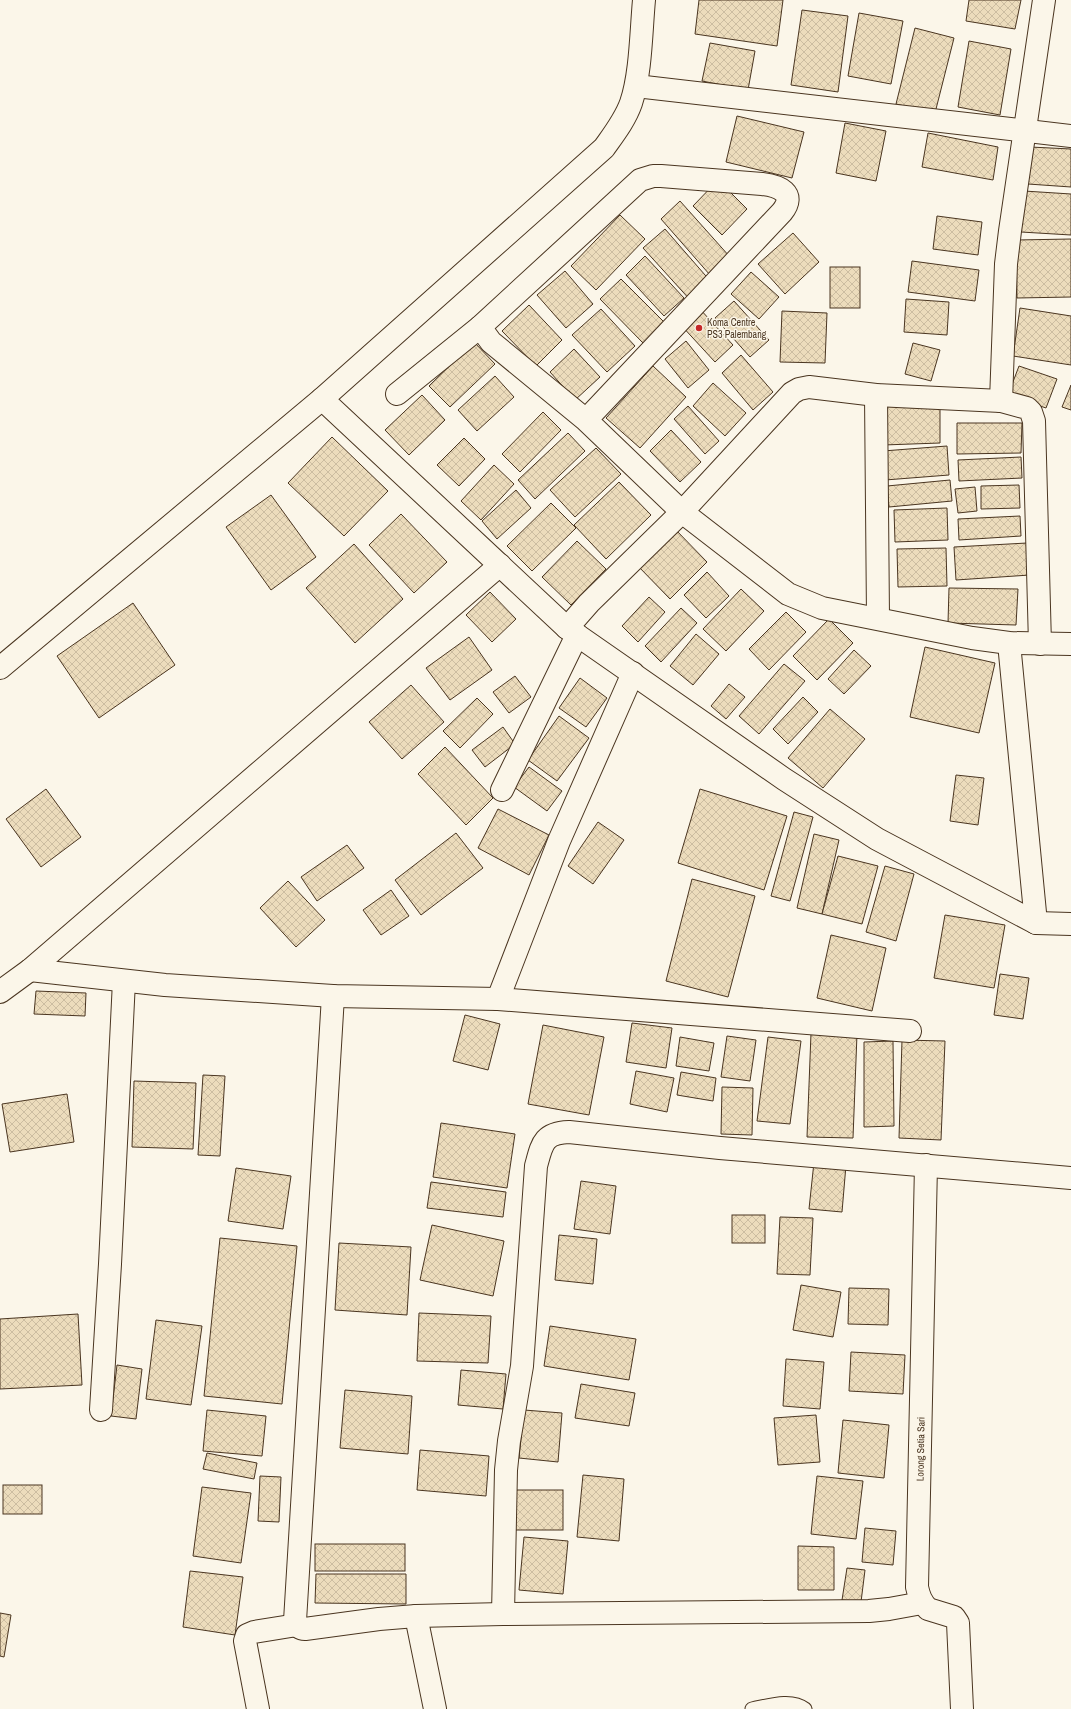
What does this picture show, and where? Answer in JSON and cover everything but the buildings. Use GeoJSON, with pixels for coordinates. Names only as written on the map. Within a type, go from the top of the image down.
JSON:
{"type":"FeatureCollection","features":[{"type":"Feature","properties":{"kind":"street"},"geometry":{"type":"LineString","coordinates":[[0,668],[322,399],[604,148],[623,120],[636,86],[644,0]]}},
{"type":"Feature","properties":{"kind":"street"},"geometry":{"type":"LineString","coordinates":[[1001,401],[1006,264],[1044,0]]}},
{"type":"Feature","properties":{"kind":"street"},"geometry":{"type":"LineString","coordinates":[[636,86],[1071,136]]}},
{"type":"Feature","properties":{"kind":"street"},"geometry":{"type":"LineString","coordinates":[[397,394],[480,327],[640,180],[652,176],[661,176],[762,184],[777,186],[783,190],[786,193],[788,200],[787,205],[782,212],[586,420]]}},
{"type":"Feature","properties":{"kind":"street"},"geometry":{"type":"LineString","coordinates":[[480,327],[491,342],[586,420],[682,512],[788,594],[822,608],[972,638],[1009,643],[1071,644]]}},
{"type":"Feature","properties":{"kind":"street"},"geometry":{"type":"LineString","coordinates":[[502,790],[572,631],[590,604],[682,512],[795,391],[809,387],[876,395],[1001,401],[1027,408],[1031,412],[1034,421],[1040,644]]}},
{"type":"Feature","properties":{"kind":"street"},"geometry":{"type":"LineString","coordinates":[[876,395],[878,618]]}},
{"type":"Feature","properties":{"kind":"street"},"geometry":{"type":"LineString","coordinates":[[322,399],[572,631],[784,779],[877,839],[1036,923],[1071,924]]}},
{"type":"Feature","properties":{"kind":"street"},"geometry":{"type":"LineString","coordinates":[[0,992],[30,970],[500,565]]}},
{"type":"Feature","properties":{"kind":"street"},"geometry":{"type":"LineString","coordinates":[[1009,643],[1036,923]]}},
{"type":"Feature","properties":{"kind":"street"},"geometry":{"type":"LineString","coordinates":[[498,999],[559,841],[633,673]]}},
{"type":"Feature","properties":{"kind":"street"},"geometry":{"type":"LineString","coordinates":[[30,970],[124,981],[333,996],[498,999],[910,1031]]}},
{"type":"Feature","properties":{"kind":"street"},"geometry":{"type":"LineString","coordinates":[[101,1410],[124,981]]}},
{"type":"Feature","properties":{"kind":"street"},"geometry":{"type":"LineString","coordinates":[[333,996],[295,1621],[297,1625],[302,1629],[305,1629],[380,1619],[416,1616],[870,1610],[889,1609],[922,1603],[928,1609],[954,1617],[958,1623],[962,1709]]}},
{"type":"Feature","properties":{"kind":"street"},"geometry":{"type":"LineString","coordinates":[[503,1614],[506,1470],[522,1366],[536,1166],[544,1142],[550,1135],[556,1132],[568,1132],[720,1148],[1071,1178]]}},
{"type":"Feature","properties":{"kind":"street","name":"Lorong Setia Sari"},"geometry":{"type":"LineString","coordinates":[[922,1603],[919,1595],[917,1577],[926,1166]]}},
{"type":"Feature","properties":{"kind":"street"},"geometry":{"type":"LineString","coordinates":[[416,1616],[435,1709]]}},
{"type":"Feature","properties":{"kind":"street"},"geometry":{"type":"LineString","coordinates":[[258,1709],[245,1641],[247,1635],[254,1632],[297,1625]]}},
{"type":"Feature","properties":{"kind":"lane"},"geometry":{"type":"LineString","coordinates":[[752,1709],[785,1704],[794,1704],[805,1709]]}},
{"type":"Feature","properties":{"kind":"place","name":"Koma Centre PS3 Palembang"},"geometry":{"type":"Point","coordinates":[699,328]}}]}
